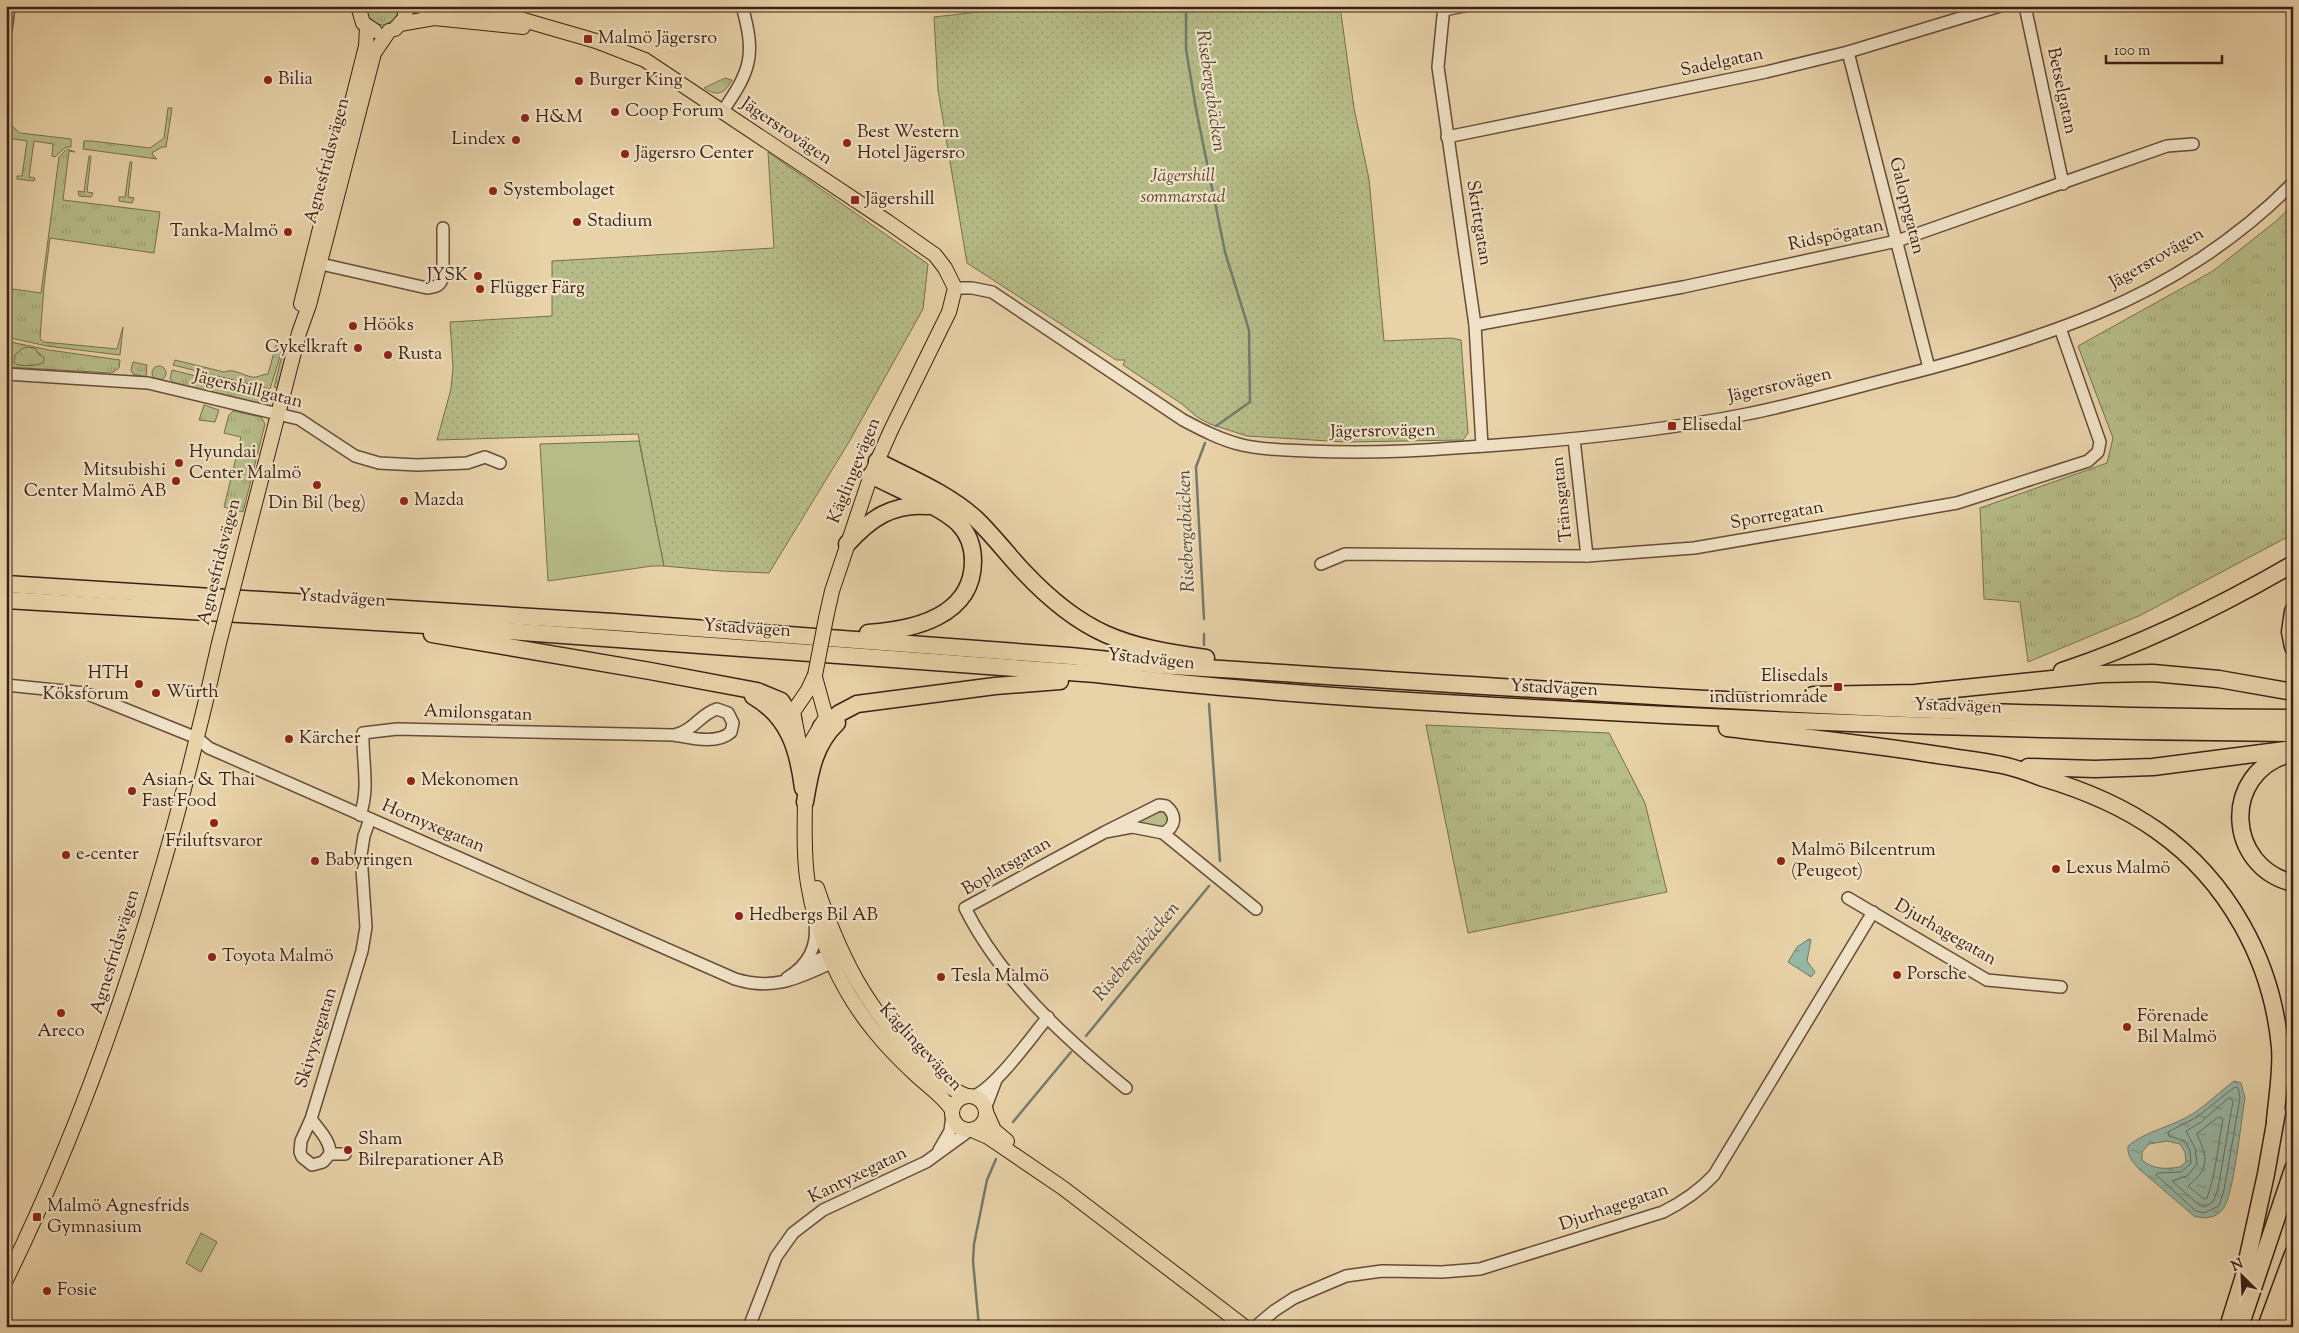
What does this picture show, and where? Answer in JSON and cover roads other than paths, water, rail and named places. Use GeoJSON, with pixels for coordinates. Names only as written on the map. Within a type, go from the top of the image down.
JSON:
{"type":"FeatureCollection","features":[{"type":"Feature","properties":{"kind":"highway"},"geometry":{"type":"LineString","coordinates":[[757,633],[778,629],[858,632],[895,631],[915,627],[943,614],[963,595],[973,566],[972,549],[964,531],[958,523],[874,468]]}},
{"type":"Feature","properties":{"kind":"highway"},"geometry":{"type":"LineString","coordinates":[[874,468],[940,494],[975,518],[1044,592],[1067,612],[1099,633],[1140,647],[1170,654],[1241,663],[1329,670],[1349,677]]}},
{"type":"Feature","properties":{"kind":"highway"},"geometry":{"type":"LineString","coordinates":[[847,544],[864,526],[883,512],[906,506],[930,506]]}},
{"type":"Feature","properties":{"kind":"highway"},"geometry":{"type":"LineString","coordinates":[[2015,682],[2060,672],[2137,644],[2192,618],[2293,564]]}},
{"type":"Feature","properties":{"kind":"highway","name":"Ystadvägen"},"geometry":{"type":"LineString","coordinates":[[6,584],[367,606],[1070,656],[1158,665],[1751,703],[2173,717],[2293,718]]}},
{"type":"Feature","properties":{"kind":"highway","name":"Ystadvägen"},"geometry":{"type":"LineString","coordinates":[[6,600],[333,619],[1096,674],[1191,685],[1645,715],[2095,731],[2293,733]]}},
{"type":"Feature","properties":{"kind":"highway"},"geometry":{"type":"LineString","coordinates":[[2293,611],[2290,632],[2293,647]]}},
{"type":"Feature","properties":{"kind":"highway"},"geometry":{"type":"LineString","coordinates":[[333,619],[650,671],[764,693],[778,699],[785,705],[793,719]]}},
{"type":"Feature","properties":{"kind":"highway"},"geometry":{"type":"LineString","coordinates":[[1661,696],[1682,693],[1794,695],[1915,693],[2101,674],[2153,673],[2219,679],[2293,692]]}},
{"type":"Feature","properties":{"kind":"highway"},"geometry":{"type":"LineString","coordinates":[[821,728],[850,707],[964,690],[1044,682],[1085,681],[1166,687],[1191,685]]}},
{"type":"Feature","properties":{"kind":"highway"},"geometry":{"type":"LineString","coordinates":[[738,688],[766,705],[780,717],[788,729],[798,758],[805,802]]}},
{"type":"Feature","properties":{"kind":"highway"},"geometry":{"type":"LineString","coordinates":[[805,802],[816,753],[828,732],[843,717],[854,710],[888,701]]}},
{"type":"Feature","properties":{"kind":"highway"},"geometry":{"type":"LineString","coordinates":[[1645,715],[1704,725],[1899,749],[2004,766],[2095,769],[2152,767],[2293,749]]}},
{"type":"Feature","properties":{"kind":"highway"},"geometry":{"type":"LineString","coordinates":[[2293,753],[2273,760],[2252,778],[2242,799],[2240,817],[2244,842],[2253,857],[2270,874],[2293,883]]}},
{"type":"Feature","properties":{"kind":"highway"},"geometry":{"type":"LineString","coordinates":[[2004,766],[2082,790],[2129,811],[2177,845],[2196,862],[2216,886],[2249,938],[2269,988],[2280,1049],[2275,1121]]}},
{"type":"Feature","properties":{"kind":"highway"},"geometry":{"type":"LineString","coordinates":[[2228,1327],[2249,1250],[2266,1174],[2275,1121],[2293,1048]]}},
{"type":"Feature","properties":{"kind":"highway"},"geometry":{"type":"LineString","coordinates":[[2240,1327],[2293,1169]]}},
{"type":"Feature","properties":{"kind":"highway"},"geometry":{"type":"LineString","coordinates":[[2266,1327],[2293,1254]]}},
{"type":"Feature","properties":{"kind":"highway"},"geometry":{"type":"LineString","coordinates":[[2278,1327],[2293,1293]]}},
{"type":"Feature","properties":{"kind":"main road","name":"Agnesfridsvägen"},"geometry":{"type":"LineString","coordinates":[[6,1280],[48,1193],[94,1078],[125,991],[197,738],[219,643],[299,333],[302,296],[315,262],[374,53],[404,19],[407,6]]}},
{"type":"Feature","properties":{"kind":"main road","name":"Jägersrovägen"},"geometry":{"type":"LineString","coordinates":[[419,6],[490,13],[520,19],[596,41],[646,60],[888,222],[935,256],[945,268],[955,288]]}},
{"type":"Feature","properties":{"kind":"main road"},"geometry":{"type":"LineString","coordinates":[[356,8],[367,27],[380,32],[395,28]]}},
{"type":"Feature","properties":{"kind":"main road","name":"Jägersrovägen"},"geometry":{"type":"LineString","coordinates":[[395,28],[434,18],[520,27],[545,26]]}},
{"type":"Feature","properties":{"kind":"main road","name":"Agnesfridsvägen"},"geometry":{"type":"LineString","coordinates":[[315,262],[364,54],[367,27]]}},
{"type":"Feature","properties":{"kind":"main road","name":"Käglingevägen"},"geometry":{"type":"LineString","coordinates":[[805,773],[793,719],[794,709],[808,690],[815,676],[832,591],[874,468],[949,312],[955,288]]}},
{"type":"Feature","properties":{"kind":"main road","name":"Käglingevägen"},"geometry":{"type":"LineString","coordinates":[[815,676],[826,713],[825,721],[810,744],[805,773],[805,844],[808,885],[814,909],[837,956],[874,1010],[900,1042],[943,1084],[970,1096]]}},
{"type":"Feature","properties":{"kind":"main road"},"geometry":{"type":"LineString","coordinates":[[793,719],[797,726],[806,731],[821,728]]}},
{"type":"Feature","properties":{"kind":"main road","name":"Käglingevägen"},"geometry":{"type":"LineString","coordinates":[[805,844],[850,996],[875,1032],[917,1076],[946,1100],[952,1113]]}},
{"type":"Feature","properties":{"kind":"main road"},"geometry":{"type":"LineString","coordinates":[[1064,1188],[988,1137],[960,1127],[952,1113],[959,1100],[970,1096],[981,1101],[994,1130],[1064,1188],[1245,1327]]}},
{"type":"Feature","properties":{"kind":"main road"},"geometry":{"type":"LineString","coordinates":[[971,1130],[983,1122],[985,1110]]}},
{"type":"Feature","properties":{"kind":"street"},"geometry":{"type":"LineString","coordinates":[[6,30],[9,6]]}},
{"type":"Feature","properties":{"kind":"street"},"geometry":{"type":"LineString","coordinates":[[722,112],[745,76],[750,61],[750,42],[742,6]]}},
{"type":"Feature","properties":{"kind":"street"},"geometry":{"type":"LineString","coordinates":[[1444,8],[1464,6]]}},
{"type":"Feature","properties":{"kind":"street","name":"Sadelgatan"},"geometry":{"type":"LineString","coordinates":[[1447,137],[1766,72],[1848,52],[2000,6]]}},
{"type":"Feature","properties":{"kind":"street","name":"Betselgatan"},"geometry":{"type":"LineString","coordinates":[[2024,6],[2064,184]]}},
{"type":"Feature","properties":{"kind":"street","name":"Skrittgatan"},"geometry":{"type":"LineString","coordinates":[[1444,8],[1438,67],[1475,325],[1482,446]]}},
{"type":"Feature","properties":{"kind":"street","name":"Galoppgatan"},"geometry":{"type":"LineString","coordinates":[[1848,52],[1929,368]]}},
{"type":"Feature","properties":{"kind":"street","name":"Ridspögatan"},"geometry":{"type":"LineString","coordinates":[[1475,325],[1683,288],[1896,241],[2064,184],[2167,146],[2193,144]]}},
{"type":"Feature","properties":{"kind":"street","name":"Jägersrovägen"},"geometry":{"type":"LineString","coordinates":[[955,288],[972,288],[992,292],[1183,420],[1209,433],[1243,446],[1277,450],[1416,451],[1574,439],[1748,414],[1929,368],[2060,328],[2107,309],[2193,263],[2258,215],[2293,183]]}},
{"type":"Feature","properties":{"kind":"street"},"geometry":{"type":"LineString","coordinates":[[315,262],[427,288],[437,287],[442,282],[443,276],[443,228]]}},
{"type":"Feature","properties":{"kind":"street","name":"Sporregatan"},"geometry":{"type":"LineString","coordinates":[[1321,564],[1345,554],[1587,556],[1694,548],[1957,503],[2088,461],[2098,452],[2100,442],[2060,328]]}},
{"type":"Feature","properties":{"kind":"street","name":"Jägershillgatan"},"geometry":{"type":"LineString","coordinates":[[6,374],[148,382],[299,419],[355,456],[379,463],[417,465],[467,463],[485,456],[500,462]]}},
{"type":"Feature","properties":{"kind":"street","name":"Tränsgatan"},"geometry":{"type":"LineString","coordinates":[[1574,439],[1587,556]]}},
{"type":"Feature","properties":{"kind":"street","name":"Hornyxegatan"},"geometry":{"type":"LineString","coordinates":[[6,685],[85,693],[197,738],[209,748],[735,979],[756,984],[775,984],[798,978],[837,956]]}},
{"type":"Feature","properties":{"kind":"street","name":"Amilonsgatan"},"geometry":{"type":"LineString","coordinates":[[365,817],[366,789],[363,733],[396,729],[674,735],[719,739],[731,732],[733,723],[728,712],[717,709],[710,712],[688,730],[674,735]]}},
{"type":"Feature","properties":{"kind":"street","name":"Boplatsgatan"},"geometry":{"type":"LineString","coordinates":[[1105,832],[1132,827],[1163,833],[1171,828],[1174,820],[1170,808],[1163,804],[1154,806],[1105,832],[965,908],[989,951],[1048,1017],[1126,1088]]}},
{"type":"Feature","properties":{"kind":"street","name":"Skivyxegatan"},"geometry":{"type":"LineString","coordinates":[[345,1154],[330,1154],[323,1162],[312,1165],[302,1157],[300,1147],[311,1119],[362,951],[366,927],[361,855],[365,817]]}},
{"type":"Feature","properties":{"kind":"street"},"geometry":{"type":"LineString","coordinates":[[1163,833],[1256,909]]}},
{"type":"Feature","properties":{"kind":"street","name":"Djurhagegatan"},"geometry":{"type":"LineString","coordinates":[[1848,898],[1987,980],[2061,986]]}},
{"type":"Feature","properties":{"kind":"street"},"geometry":{"type":"LineString","coordinates":[[775,984],[793,974],[812,952],[816,928],[814,909]]}},
{"type":"Feature","properties":{"kind":"street","name":"Djurhagegatan"},"geometry":{"type":"LineString","coordinates":[[1255,1327],[1274,1311],[1294,1298],[1346,1276],[1376,1271],[1442,1272],[1480,1268],[1617,1228],[1663,1212],[1684,1202],[1700,1190],[1714,1175],[1873,912]]}},
{"type":"Feature","properties":{"kind":"street"},"geometry":{"type":"LineString","coordinates":[[800,967],[837,956]]}},
{"type":"Feature","properties":{"kind":"street"},"geometry":{"type":"LineString","coordinates":[[970,1096],[978,1095],[997,1078],[1048,1017]]}},
{"type":"Feature","properties":{"kind":"street"},"geometry":{"type":"LineString","coordinates":[[985,1110],[997,1078]]}},
{"type":"Feature","properties":{"kind":"street","name":"Kantyxegatan"},"geometry":{"type":"LineString","coordinates":[[926,1162],[946,1140],[952,1113]]}},
{"type":"Feature","properties":{"kind":"street"},"geometry":{"type":"LineString","coordinates":[[311,1119],[327,1142],[330,1154]]}},
{"type":"Feature","properties":{"kind":"street","name":"Kantyxegatan"},"geometry":{"type":"LineString","coordinates":[[749,1327],[776,1257],[793,1233],[823,1210],[926,1162],[971,1130]]}},
{"type":"Feature","properties":{"kind":"water"},"geometry":{"type":"Polygon","coordinates":[[[1809,939],[1811,940],[1807,961],[1815,972],[1811,977],[1788,962],[1797,947],[1809,939]]]}},
{"type":"Feature","properties":{"kind":"water"},"geometry":{"type":"Polygon","coordinates":[[[2234,1081],[2241,1083],[2245,1098],[2231,1189],[2223,1209],[2216,1215],[2205,1218],[2194,1216],[2139,1169],[2129,1156],[2128,1146],[2143,1136],[2186,1118],[2234,1081]],[[2167,1141],[2149,1144],[2142,1152],[2142,1160],[2151,1166],[2160,1168],[2180,1167],[2186,1162],[2185,1152],[2180,1144],[2167,1141]]]}},
{"type":"Feature","properties":{"kind":"waterway","name":"Risebergabäcken"},"geometry":{"type":"LineString","coordinates":[[1186,6],[1186,49],[1196,109],[1225,252],[1249,330],[1250,402],[1216,426]]}},
{"type":"Feature","properties":{"kind":"waterway","name":"Risebergabäcken"},"geometry":{"type":"LineString","coordinates":[[1204,619],[1196,467],[1205,443]]}},
{"type":"Feature","properties":{"kind":"waterway","name":"Risebergabäcken"},"geometry":{"type":"LineString","coordinates":[[1204,634],[1204,645]]}},
{"type":"Feature","properties":{"kind":"waterway","name":"Risebergabäcken"},"geometry":{"type":"LineString","coordinates":[[1209,704],[1220,861]]}},
{"type":"Feature","properties":{"kind":"waterway","name":"Risebergabäcken"},"geometry":{"type":"LineString","coordinates":[[1086,1036],[1209,886]]}},
{"type":"Feature","properties":{"kind":"waterway","name":"Risebergabäcken"},"geometry":{"type":"LineString","coordinates":[[1013,1122],[1071,1052]]}},
{"type":"Feature","properties":{"kind":"waterway","name":"Risebergabäcken"},"geometry":{"type":"LineString","coordinates":[[979,1327],[973,1261],[974,1244],[987,1180],[996,1159]]}},
{"type":"Feature","properties":{"kind":"place","name":"Malmö Jägersro"},"geometry":{"type":"Point","coordinates":[588,39]}},
{"type":"Feature","properties":{"kind":"place","name":"Bilia"},"geometry":{"type":"Point","coordinates":[268,80]}},
{"type":"Feature","properties":{"kind":"place","name":"Burger King"},"geometry":{"type":"Point","coordinates":[579,81]}},
{"type":"Feature","properties":{"kind":"place","name":"Coop Forum"},"geometry":{"type":"Point","coordinates":[615,112]}},
{"type":"Feature","properties":{"kind":"place","name":"H&M"},"geometry":{"type":"Point","coordinates":[525,118]}},
{"type":"Feature","properties":{"kind":"place","name":"Lindex"},"geometry":{"type":"Point","coordinates":[516,140]}},
{"type":"Feature","properties":{"kind":"place","name":"Best Western Hotel Jägersro"},"geometry":{"type":"Point","coordinates":[847,143]}},
{"type":"Feature","properties":{"kind":"place","name":"Jägersro Center"},"geometry":{"type":"Point","coordinates":[625,154]}},
{"type":"Feature","properties":{"kind":"place","name":"Systembolaget"},"geometry":{"type":"Point","coordinates":[493,191]}},
{"type":"Feature","properties":{"kind":"place","name":"Jägershill"},"geometry":{"type":"Point","coordinates":[855,200]}},
{"type":"Feature","properties":{"kind":"place","name":"Stadium"},"geometry":{"type":"Point","coordinates":[577,222]}},
{"type":"Feature","properties":{"kind":"place","name":"Tanka-Malmö"},"geometry":{"type":"Point","coordinates":[288,232]}},
{"type":"Feature","properties":{"kind":"place","name":"JYSK"},"geometry":{"type":"Point","coordinates":[478,276]}},
{"type":"Feature","properties":{"kind":"place","name":"Flügger Färg"},"geometry":{"type":"Point","coordinates":[480,289]}},
{"type":"Feature","properties":{"kind":"place","name":"Hööks"},"geometry":{"type":"Point","coordinates":[353,326]}},
{"type":"Feature","properties":{"kind":"place","name":"Cykelkraft"},"geometry":{"type":"Point","coordinates":[358,348]}},
{"type":"Feature","properties":{"kind":"place","name":"Rusta"},"geometry":{"type":"Point","coordinates":[388,355]}},
{"type":"Feature","properties":{"kind":"place","name":"Elisedal"},"geometry":{"type":"Point","coordinates":[1672,426]}},
{"type":"Feature","properties":{"kind":"place","name":"Hyundai Center Malmö"},"geometry":{"type":"Point","coordinates":[179,463]}},
{"type":"Feature","properties":{"kind":"place","name":"Mitsubishi Center Malmö AB"},"geometry":{"type":"Point","coordinates":[176,481]}},
{"type":"Feature","properties":{"kind":"place","name":"Din Bil (beg)"},"geometry":{"type":"Point","coordinates":[317,485]}},
{"type":"Feature","properties":{"kind":"place","name":"Mazda"},"geometry":{"type":"Point","coordinates":[404,501]}},
{"type":"Feature","properties":{"kind":"place","name":"HTH Köksforum"},"geometry":{"type":"Point","coordinates":[139,684]}},
{"type":"Feature","properties":{"kind":"place","name":"Elisedals industriområde"},"geometry":{"type":"Point","coordinates":[1838,687]}},
{"type":"Feature","properties":{"kind":"place","name":"Würth"},"geometry":{"type":"Point","coordinates":[156,693]}},
{"type":"Feature","properties":{"kind":"place","name":"Kärcher"},"geometry":{"type":"Point","coordinates":[289,739]}},
{"type":"Feature","properties":{"kind":"place","name":"Mekonomen"},"geometry":{"type":"Point","coordinates":[411,781]}},
{"type":"Feature","properties":{"kind":"place","name":"Asian- & Thai Fast Food"},"geometry":{"type":"Point","coordinates":[132,791]}},
{"type":"Feature","properties":{"kind":"place","name":"Friluftsvaror"},"geometry":{"type":"Point","coordinates":[214,823]}},
{"type":"Feature","properties":{"kind":"place","name":"e-center"},"geometry":{"type":"Point","coordinates":[66,855]}},
{"type":"Feature","properties":{"kind":"place","name":"Babyringen"},"geometry":{"type":"Point","coordinates":[315,861]}},
{"type":"Feature","properties":{"kind":"place","name":"Malmö Bilcentrum (Peugeot)"},"geometry":{"type":"Point","coordinates":[1781,861]}},
{"type":"Feature","properties":{"kind":"place","name":"Lexus Malmö"},"geometry":{"type":"Point","coordinates":[2056,869]}},
{"type":"Feature","properties":{"kind":"place","name":"Hedbergs Bil AB"},"geometry":{"type":"Point","coordinates":[739,916]}},
{"type":"Feature","properties":{"kind":"place","name":"Toyota Malmö"},"geometry":{"type":"Point","coordinates":[212,957]}},
{"type":"Feature","properties":{"kind":"place","name":"Porsche"},"geometry":{"type":"Point","coordinates":[1897,975]}},
{"type":"Feature","properties":{"kind":"place","name":"Tesla Malmö"},"geometry":{"type":"Point","coordinates":[941,977]}},
{"type":"Feature","properties":{"kind":"place","name":"Areco"},"geometry":{"type":"Point","coordinates":[61,1013]}},
{"type":"Feature","properties":{"kind":"place","name":"Förenade Bil Malmö"},"geometry":{"type":"Point","coordinates":[2127,1027]}},
{"type":"Feature","properties":{"kind":"place","name":"Sham Bilreparationer AB"},"geometry":{"type":"Point","coordinates":[348,1150]}},
{"type":"Feature","properties":{"kind":"place","name":"Malmö Agnesfrids Gymnasium"},"geometry":{"type":"Point","coordinates":[37,1217]}},
{"type":"Feature","properties":{"kind":"place","name":"Fosie"},"geometry":{"type":"Point","coordinates":[47,1291]}},
{"type":"Feature","properties":{"kind":"park label","name":"Jägershill sommarstad"},"geometry":{"type":"Point","coordinates":[1183,187]}}]}
